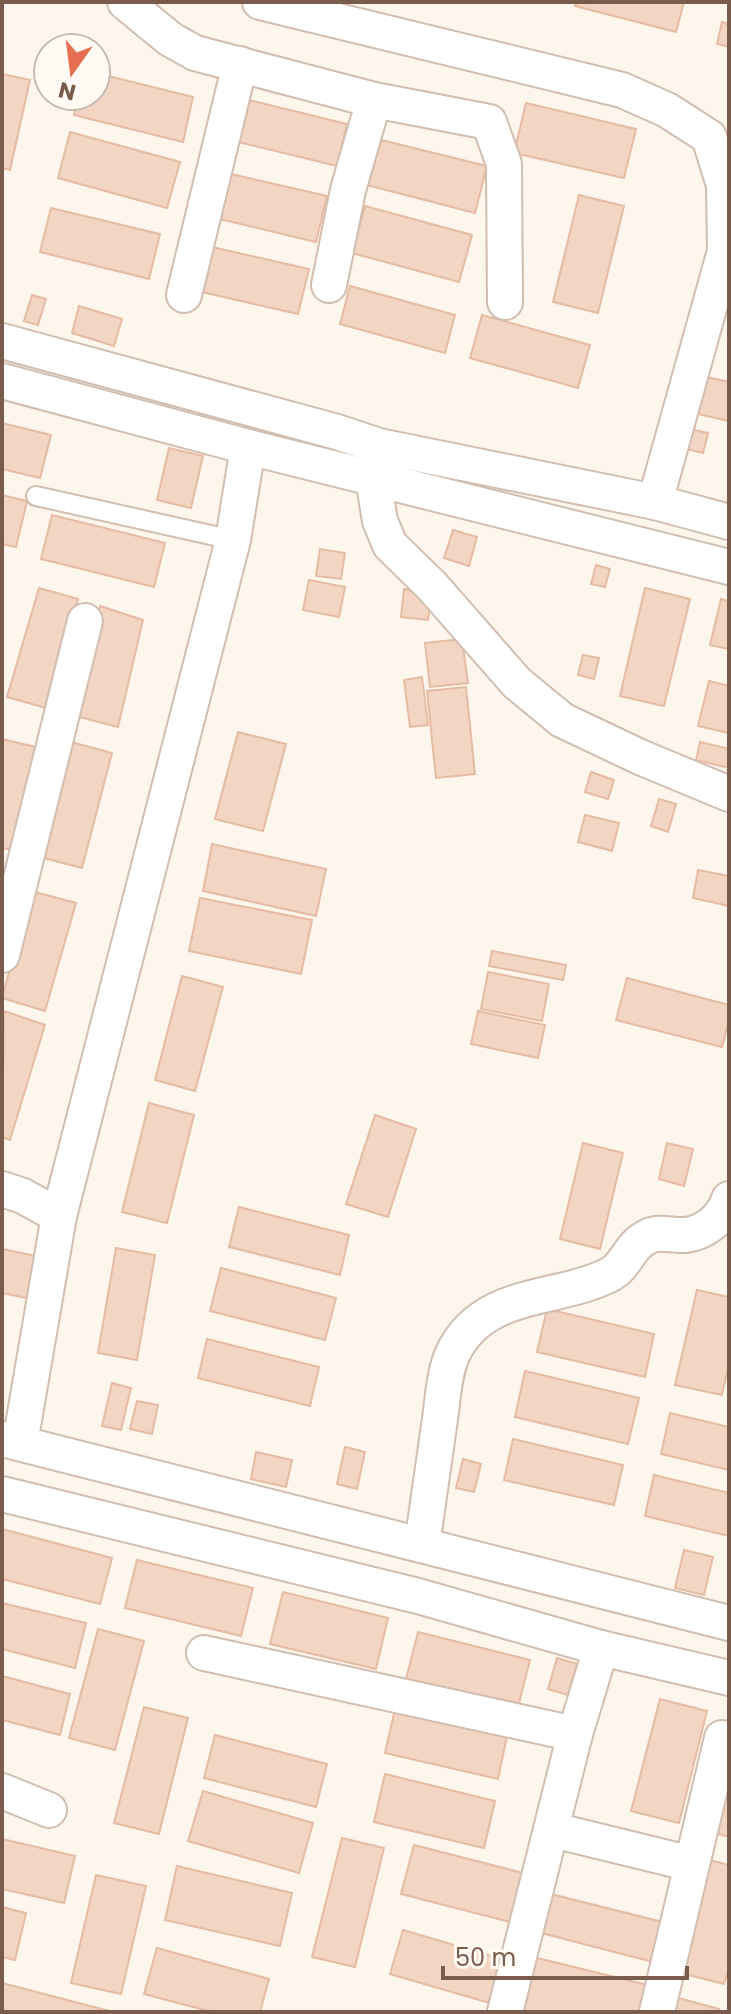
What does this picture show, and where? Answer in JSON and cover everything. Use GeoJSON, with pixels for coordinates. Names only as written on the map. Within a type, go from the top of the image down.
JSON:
{"type":"FeatureCollection","features":[{"type":"Feature","properties":{"kind":"street"},"geometry":{"type":"LineString","coordinates":[[125,2],[160,32],[195,53],[374,100],[489,122],[504,164],[505,302]]}},
{"type":"Feature","properties":{"kind":"street"},"geometry":{"type":"LineString","coordinates":[[260,2],[622,90],[667,110],[709,137],[726,186],[725,251],[655,502]]}},
{"type":"Feature","properties":{"kind":"street"},"geometry":{"type":"LineString","coordinates":[[184,295],[240,64]]}},
{"type":"Feature","properties":{"kind":"street"},"geometry":{"type":"LineString","coordinates":[[329,285],[348,190],[374,100]]}},
{"type":"Feature","properties":{"kind":"street"},"geometry":{"type":"LineString","coordinates":[[2,341],[337,432],[376,462],[729,567]]}},
{"type":"Feature","properties":{"kind":"street"},"geometry":{"type":"LineString","coordinates":[[2,381],[248,447],[655,502],[729,522]]}},
{"type":"Feature","properties":{"kind":"street"},"geometry":{"type":"LineString","coordinates":[[248,447],[233,540],[59,1216],[11,1441],[729,1623]]}},
{"type":"Feature","properties":{"kind":"street"},"geometry":{"type":"LineString","coordinates":[[376,462],[380,521],[390,545],[432,586],[517,683],[562,720],[729,794]]}},
{"type":"Feature","properties":{"kind":"street"},"geometry":{"type":"LineString","coordinates":[[2,955],[85,621]]}},
{"type":"Feature","properties":{"kind":"street"},"geometry":{"type":"LineString","coordinates":[[2,1189],[23,1196],[59,1216]]}},
{"type":"Feature","properties":{"kind":"street"},"geometry":{"type":"LineString","coordinates":[[422,1545],[453,1353],[474,1325],[491,1311],[596,1281],[616,1271],[634,1244],[652,1234],[688,1235],[709,1226],[725,1212],[729,1199]]}},
{"type":"Feature","properties":{"kind":"street"},"geometry":{"type":"LineString","coordinates":[[2,1494],[418,1596],[601,1648],[729,1678]]}},
{"type":"Feature","properties":{"kind":"street"},"geometry":{"type":"LineString","coordinates":[[505,2012],[575,1734],[601,1648]]}},
{"type":"Feature","properties":{"kind":"street"},"geometry":{"type":"LineString","coordinates":[[204,1653],[575,1734]]}},
{"type":"Feature","properties":{"kind":"street"},"geometry":{"type":"LineString","coordinates":[[657,2012],[722,1738]]}},
{"type":"Feature","properties":{"kind":"street"},"geometry":{"type":"LineString","coordinates":[[2,1791],[49,1810]]}},
{"type":"Feature","properties":{"kind":"street"},"geometry":{"type":"LineString","coordinates":[[553,1830],[692,1864]]}},
{"type":"Feature","properties":{"kind":"lane"},"geometry":{"type":"LineString","coordinates":[[36,496],[233,540]]}},
{"type":"Feature","properties":{"kind":"building"},"geometry":{"type":"Polygon","coordinates":[[[576,2],[684,2],[676,32],[575,6],[576,2]]]}},
{"type":"Feature","properties":{"kind":"building"},"geometry":{"type":"Polygon","coordinates":[[[722,22],[729,24],[729,47],[717,44],[722,22]]]}},
{"type":"Feature","properties":{"kind":"building"},"geometry":{"type":"Polygon","coordinates":[[[2,74],[30,80],[10,170],[2,168],[2,74]]]}},
{"type":"Feature","properties":{"kind":"building"},"geometry":{"type":"Polygon","coordinates":[[[112,77],[193,97],[183,142],[74,115],[75,112],[112,112],[112,77]]]}},
{"type":"Feature","properties":{"kind":"building"},"geometry":{"type":"Polygon","coordinates":[[[237,97],[347,124],[337,166],[226,139],[237,97]]]}},
{"type":"Feature","properties":{"kind":"building"},"geometry":{"type":"Polygon","coordinates":[[[526,103],[636,129],[624,178],[514,153],[526,103]]]}},
{"type":"Feature","properties":{"kind":"building"},"geometry":{"type":"Polygon","coordinates":[[[70,132],[180,162],[167,208],[58,178],[70,132]]]}},
{"type":"Feature","properties":{"kind":"building"},"geometry":{"type":"Polygon","coordinates":[[[377,139],[487,166],[475,213],[363,184],[377,139]]]}},
{"type":"Feature","properties":{"kind":"building"},"geometry":{"type":"Polygon","coordinates":[[[218,171],[327,196],[316,242],[207,216],[218,171]]]}},
{"type":"Feature","properties":{"kind":"building"},"geometry":{"type":"Polygon","coordinates":[[[579,195],[624,206],[598,313],[553,302],[579,195]]]}},
{"type":"Feature","properties":{"kind":"building"},"geometry":{"type":"Polygon","coordinates":[[[365,206],[472,235],[459,282],[352,253],[365,206]]]}},
{"type":"Feature","properties":{"kind":"building"},"geometry":{"type":"Polygon","coordinates":[[[51,208],[160,234],[149,279],[40,252],[51,208]]]}},
{"type":"Feature","properties":{"kind":"building"},"geometry":{"type":"Polygon","coordinates":[[[199,244],[309,269],[298,314],[189,289],[199,244]]]}},
{"type":"Feature","properties":{"kind":"building"},"geometry":{"type":"Polygon","coordinates":[[[350,286],[455,315],[445,353],[340,324],[350,286]]]}},
{"type":"Feature","properties":{"kind":"building"},"geometry":{"type":"Polygon","coordinates":[[[32,295],[46,299],[38,325],[24,321],[32,295]]]}},
{"type":"Feature","properties":{"kind":"building"},"geometry":{"type":"Polygon","coordinates":[[[79,306],[122,319],[114,346],[72,333],[79,306]]]}},
{"type":"Feature","properties":{"kind":"building"},"geometry":{"type":"Polygon","coordinates":[[[482,315],[590,345],[578,388],[470,358],[482,315]]]}},
{"type":"Feature","properties":{"kind":"building"},"geometry":{"type":"Polygon","coordinates":[[[707,377],[729,382],[729,421],[698,414],[707,377]]]}},
{"type":"Feature","properties":{"kind":"building"},"geometry":{"type":"Polygon","coordinates":[[[2,423],[51,435],[40,478],[2,469],[2,423]]]}},
{"type":"Feature","properties":{"kind":"building"},"geometry":{"type":"Polygon","coordinates":[[[686,428],[708,433],[703,453],[682,448],[686,428]]]}},
{"type":"Feature","properties":{"kind":"building"},"geometry":{"type":"Polygon","coordinates":[[[169,448],[203,456],[191,508],[157,500],[169,448]]]}},
{"type":"Feature","properties":{"kind":"building"},"geometry":{"type":"Polygon","coordinates":[[[2,495],[27,501],[16,547],[2,544],[2,495]]]}},
{"type":"Feature","properties":{"kind":"building"},"geometry":{"type":"Polygon","coordinates":[[[52,515],[165,543],[154,587],[41,559],[52,515]]]}},
{"type":"Feature","properties":{"kind":"building"},"geometry":{"type":"Polygon","coordinates":[[[453,530],[477,537],[469,566],[444,558],[453,530]]]}},
{"type":"Feature","properties":{"kind":"building"},"geometry":{"type":"Polygon","coordinates":[[[320,549],[345,553],[341,579],[316,576],[320,549]]]}},
{"type":"Feature","properties":{"kind":"building"},"geometry":{"type":"Polygon","coordinates":[[[596,565],[610,569],[605,587],[591,584],[596,565]]]}},
{"type":"Feature","properties":{"kind":"building"},"geometry":{"type":"Polygon","coordinates":[[[309,580],[345,587],[339,617],[303,610],[309,580]]]}},
{"type":"Feature","properties":{"kind":"building"},"geometry":{"type":"Polygon","coordinates":[[[39,588],[78,599],[46,708],[7,697],[39,588]]]}},
{"type":"Feature","properties":{"kind":"building"},"geometry":{"type":"Polygon","coordinates":[[[645,588],[690,599],[664,706],[620,696],[645,588]]]}},
{"type":"Feature","properties":{"kind":"building"},"geometry":{"type":"Polygon","coordinates":[[[404,589],[432,592],[428,620],[401,617],[404,589]]]}},
{"type":"Feature","properties":{"kind":"building"},"geometry":{"type":"Polygon","coordinates":[[[721,599],[729,601],[729,649],[710,645],[721,599]]]}},
{"type":"Feature","properties":{"kind":"building"},"geometry":{"type":"Polygon","coordinates":[[[100,606],[143,620],[118,727],[72,715],[100,606]]]}},
{"type":"Feature","properties":{"kind":"building"},"geometry":{"type":"Polygon","coordinates":[[[462,639],[468,683],[430,687],[425,643],[462,639]]]}},
{"type":"Feature","properties":{"kind":"building"},"geometry":{"type":"Polygon","coordinates":[[[583,655],[599,658],[594,679],[578,675],[583,655]]]}},
{"type":"Feature","properties":{"kind":"building"},"geometry":{"type":"Polygon","coordinates":[[[422,677],[428,725],[410,727],[404,680],[422,677]]]}},
{"type":"Feature","properties":{"kind":"building"},"geometry":{"type":"Polygon","coordinates":[[[709,681],[729,686],[729,733],[698,726],[709,681]]]}},
{"type":"Feature","properties":{"kind":"building"},"geometry":{"type":"Polygon","coordinates":[[[466,687],[475,774],[436,778],[427,691],[466,687]]]}},
{"type":"Feature","properties":{"kind":"building"},"geometry":{"type":"Polygon","coordinates":[[[238,732],[286,744],[263,831],[215,819],[238,732]]]}},
{"type":"Feature","properties":{"kind":"building"},"geometry":{"type":"Polygon","coordinates":[[[2,739],[40,748],[17,851],[2,848],[2,739]]]}},
{"type":"Feature","properties":{"kind":"building"},"geometry":{"type":"Polygon","coordinates":[[[67,741],[112,753],[82,868],[36,856],[67,741]]]}},
{"type":"Feature","properties":{"kind":"building"},"geometry":{"type":"Polygon","coordinates":[[[700,742],[729,749],[729,768],[696,760],[700,742]]]}},
{"type":"Feature","properties":{"kind":"building"},"geometry":{"type":"Polygon","coordinates":[[[591,772],[614,780],[608,799],[585,792],[591,772]]]}},
{"type":"Feature","properties":{"kind":"building"},"geometry":{"type":"Polygon","coordinates":[[[659,799],[676,804],[668,832],[651,826],[659,799]]]}},
{"type":"Feature","properties":{"kind":"building"},"geometry":{"type":"Polygon","coordinates":[[[585,815],[619,823],[612,851],[578,842],[585,815]]]}},
{"type":"Feature","properties":{"kind":"building"},"geometry":{"type":"Polygon","coordinates":[[[212,844],[326,869],[316,916],[203,891],[212,844]]]}},
{"type":"Feature","properties":{"kind":"building"},"geometry":{"type":"Polygon","coordinates":[[[698,870],[729,876],[729,906],[693,898],[698,870]]]}},
{"type":"Feature","properties":{"kind":"building"},"geometry":{"type":"Polygon","coordinates":[[[31,891],[76,903],[45,1011],[2,998],[31,891]]]}},
{"type":"Feature","properties":{"kind":"building"},"geometry":{"type":"Polygon","coordinates":[[[200,898],[312,920],[301,974],[189,951],[200,898]]]}},
{"type":"Feature","properties":{"kind":"building"},"geometry":{"type":"Polygon","coordinates":[[[492,951],[566,965],[563,980],[489,966],[492,951]]]}},
{"type":"Feature","properties":{"kind":"building"},"geometry":{"type":"Polygon","coordinates":[[[488,972],[549,984],[542,1021],[481,1009],[488,972]]]}},
{"type":"Feature","properties":{"kind":"building"},"geometry":{"type":"Polygon","coordinates":[[[182,976],[223,987],[195,1091],[155,1080],[182,976]]]}},
{"type":"Feature","properties":{"kind":"building"},"geometry":{"type":"Polygon","coordinates":[[[627,978],[729,1005],[729,1020],[722,1047],[616,1020],[627,978]]]}},
{"type":"Feature","properties":{"kind":"building"},"geometry":{"type":"Polygon","coordinates":[[[4,1011],[45,1025],[10,1140],[2,1137],[4,1011]]]}},
{"type":"Feature","properties":{"kind":"building"},"geometry":{"type":"Polygon","coordinates":[[[478,1011],[545,1025],[538,1058],[471,1044],[478,1011]]]}},
{"type":"Feature","properties":{"kind":"building"},"geometry":{"type":"Polygon","coordinates":[[[149,1103],[194,1115],[167,1223],[122,1212],[149,1103]]]}},
{"type":"Feature","properties":{"kind":"building"},"geometry":{"type":"Polygon","coordinates":[[[375,1115],[416,1129],[388,1217],[346,1204],[375,1115]]]}},
{"type":"Feature","properties":{"kind":"building"},"geometry":{"type":"Polygon","coordinates":[[[583,1143],[623,1153],[600,1249],[560,1239],[583,1143]]]}},
{"type":"Feature","properties":{"kind":"building"},"geometry":{"type":"Polygon","coordinates":[[[667,1143],[693,1149],[684,1186],[659,1179],[667,1143]]]}},
{"type":"Feature","properties":{"kind":"building"},"geometry":{"type":"Polygon","coordinates":[[[239,1207],[349,1235],[340,1275],[229,1247],[239,1207]]]}},
{"type":"Feature","properties":{"kind":"building"},"geometry":{"type":"Polygon","coordinates":[[[116,1248],[155,1255],[137,1360],[98,1353],[116,1248]]]}},
{"type":"Feature","properties":{"kind":"building"},"geometry":{"type":"Polygon","coordinates":[[[3,1249],[40,1257],[31,1299],[2,1293],[3,1249]]]}},
{"type":"Feature","properties":{"kind":"building"},"geometry":{"type":"Polygon","coordinates":[[[221,1268],[336,1298],[325,1340],[210,1311],[221,1268]]]}},
{"type":"Feature","properties":{"kind":"building"},"geometry":{"type":"Polygon","coordinates":[[[697,1290],[729,1297],[729,1363],[722,1395],[675,1385],[697,1290]]]}},
{"type":"Feature","properties":{"kind":"building"},"geometry":{"type":"Polygon","coordinates":[[[547,1309],[654,1334],[645,1377],[537,1352],[547,1309]]]}},
{"type":"Feature","properties":{"kind":"building"},"geometry":{"type":"Polygon","coordinates":[[[207,1339],[319,1367],[310,1406],[198,1378],[207,1339]]]}},
{"type":"Feature","properties":{"kind":"building"},"geometry":{"type":"Polygon","coordinates":[[[525,1371],[639,1398],[628,1444],[515,1417],[525,1371]]]}},
{"type":"Feature","properties":{"kind":"building"},"geometry":{"type":"Polygon","coordinates":[[[112,1383],[131,1388],[121,1430],[102,1426],[112,1383]]]}},
{"type":"Feature","properties":{"kind":"building"},"geometry":{"type":"Polygon","coordinates":[[[137,1401],[158,1405],[152,1434],[130,1429],[137,1401]]]}},
{"type":"Feature","properties":{"kind":"building"},"geometry":{"type":"Polygon","coordinates":[[[670,1413],[729,1427],[729,1470],[661,1454],[670,1413]]]}},
{"type":"Feature","properties":{"kind":"building"},"geometry":{"type":"Polygon","coordinates":[[[513,1439],[623,1465],[614,1505],[504,1480],[513,1439]]]}},
{"type":"Feature","properties":{"kind":"building"},"geometry":{"type":"Polygon","coordinates":[[[345,1447],[365,1452],[357,1489],[337,1484],[345,1447]]]}},
{"type":"Feature","properties":{"kind":"building"},"geometry":{"type":"Polygon","coordinates":[[[256,1452],[292,1460],[286,1487],[251,1479],[256,1452]]]}},
{"type":"Feature","properties":{"kind":"building"},"geometry":{"type":"Polygon","coordinates":[[[463,1459],[481,1464],[474,1492],[456,1488],[463,1459]]]}},
{"type":"Feature","properties":{"kind":"building"},"geometry":{"type":"Polygon","coordinates":[[[654,1475],[729,1493],[729,1536],[645,1516],[654,1475]]]}},
{"type":"Feature","properties":{"kind":"building"},"geometry":{"type":"Polygon","coordinates":[[[2,1529],[112,1558],[100,1604],[2,1579],[2,1529]]]}},
{"type":"Feature","properties":{"kind":"building"},"geometry":{"type":"Polygon","coordinates":[[[684,1550],[713,1557],[704,1595],[675,1588],[684,1550]]]}},
{"type":"Feature","properties":{"kind":"building"},"geometry":{"type":"Polygon","coordinates":[[[137,1560],[253,1588],[241,1636],[125,1608],[137,1560]]]}},
{"type":"Feature","properties":{"kind":"building"},"geometry":{"type":"Polygon","coordinates":[[[283,1592],[388,1618],[376,1669],[270,1644],[283,1592]]]}},
{"type":"Feature","properties":{"kind":"building"},"geometry":{"type":"Polygon","coordinates":[[[2,1603],[86,1623],[75,1668],[2,1649],[2,1603]]]}},
{"type":"Feature","properties":{"kind":"building"},"geometry":{"type":"Polygon","coordinates":[[[98,1629],[144,1641],[115,1750],[69,1738],[98,1629]]]}},
{"type":"Feature","properties":{"kind":"building"},"geometry":{"type":"Polygon","coordinates":[[[418,1632],[530,1660],[518,1707],[406,1679],[418,1632]]]}},
{"type":"Feature","properties":{"kind":"building"},"geometry":{"type":"Polygon","coordinates":[[[557,1658],[577,1664],[568,1695],[548,1689],[557,1658]]]}},
{"type":"Feature","properties":{"kind":"building"},"geometry":{"type":"Polygon","coordinates":[[[2,1676],[70,1694],[60,1735],[2,1720],[2,1676]]]}},
{"type":"Feature","properties":{"kind":"building"},"geometry":{"type":"Polygon","coordinates":[[[660,1699],[707,1711],[679,1823],[631,1811],[660,1699]]]}},
{"type":"Feature","properties":{"kind":"building"},"geometry":{"type":"Polygon","coordinates":[[[396,1705],[508,1731],[498,1779],[385,1753],[396,1705]]]}},
{"type":"Feature","properties":{"kind":"building"},"geometry":{"type":"Polygon","coordinates":[[[144,1707],[188,1718],[159,1834],[114,1823],[144,1707]]]}},
{"type":"Feature","properties":{"kind":"building"},"geometry":{"type":"Polygon","coordinates":[[[215,1735],[327,1764],[316,1807],[204,1778],[215,1735]]]}},
{"type":"Feature","properties":{"kind":"building"},"geometry":{"type":"Polygon","coordinates":[[[729,1766],[729,1837],[712,1832],[729,1766]]]}},
{"type":"Feature","properties":{"kind":"building"},"geometry":{"type":"Polygon","coordinates":[[[385,1774],[495,1801],[484,1848],[374,1822],[385,1774]]]}},
{"type":"Feature","properties":{"kind":"building"},"geometry":{"type":"Polygon","coordinates":[[[203,1791],[313,1823],[299,1873],[188,1841],[203,1791]]]}},
{"type":"Feature","properties":{"kind":"building"},"geometry":{"type":"Polygon","coordinates":[[[342,1838],[384,1848],[355,1967],[312,1957],[342,1838]]]}},
{"type":"Feature","properties":{"kind":"building"},"geometry":{"type":"Polygon","coordinates":[[[2,1839],[75,1856],[64,1903],[2,1889],[2,1839]]]}},
{"type":"Feature","properties":{"kind":"building"},"geometry":{"type":"Polygon","coordinates":[[[414,1845],[527,1874],[514,1923],[401,1894],[414,1845]]]}},
{"type":"Feature","properties":{"kind":"building"},"geometry":{"type":"Polygon","coordinates":[[[709,1860],[729,1865],[729,1967],[724,1984],[677,1972],[709,1860]]]}},
{"type":"Feature","properties":{"kind":"building"},"geometry":{"type":"Polygon","coordinates":[[[177,1866],[292,1893],[280,1946],[165,1920],[177,1866]]]}},
{"type":"Feature","properties":{"kind":"building"},"geometry":{"type":"Polygon","coordinates":[[[96,1875],[146,1886],[121,1994],[71,1983],[96,1875]]]}},
{"type":"Feature","properties":{"kind":"building"},"geometry":{"type":"Polygon","coordinates":[[[551,1894],[663,1922],[653,1962],[541,1933],[551,1894]]]}},
{"type":"Feature","properties":{"kind":"building"},"geometry":{"type":"Polygon","coordinates":[[[2,1907],[26,1913],[15,1960],[2,1957],[2,1907]]]}},
{"type":"Feature","properties":{"kind":"building"},"geometry":{"type":"Polygon","coordinates":[[[403,1930],[505,1960],[493,2004],[390,1974],[403,1930]]]}},
{"type":"Feature","properties":{"kind":"building"},"geometry":{"type":"Polygon","coordinates":[[[157,1948],[269,1979],[260,2012],[212,2012],[144,1994],[157,1948]]]}},
{"type":"Feature","properties":{"kind":"building"},"geometry":{"type":"Polygon","coordinates":[[[533,1957],[648,1985],[641,2012],[532,2012],[520,2009],[533,1957]]]}},
{"type":"Feature","properties":{"kind":"building"},"geometry":{"type":"Polygon","coordinates":[[[2,1983],[113,2012],[2,2012],[2,1983]]]}},
{"type":"Feature","properties":{"kind":"building"},"geometry":{"type":"Polygon","coordinates":[[[671,1996],[719,2009],[718,2012],[667,2012],[671,1996]]]}}]}
